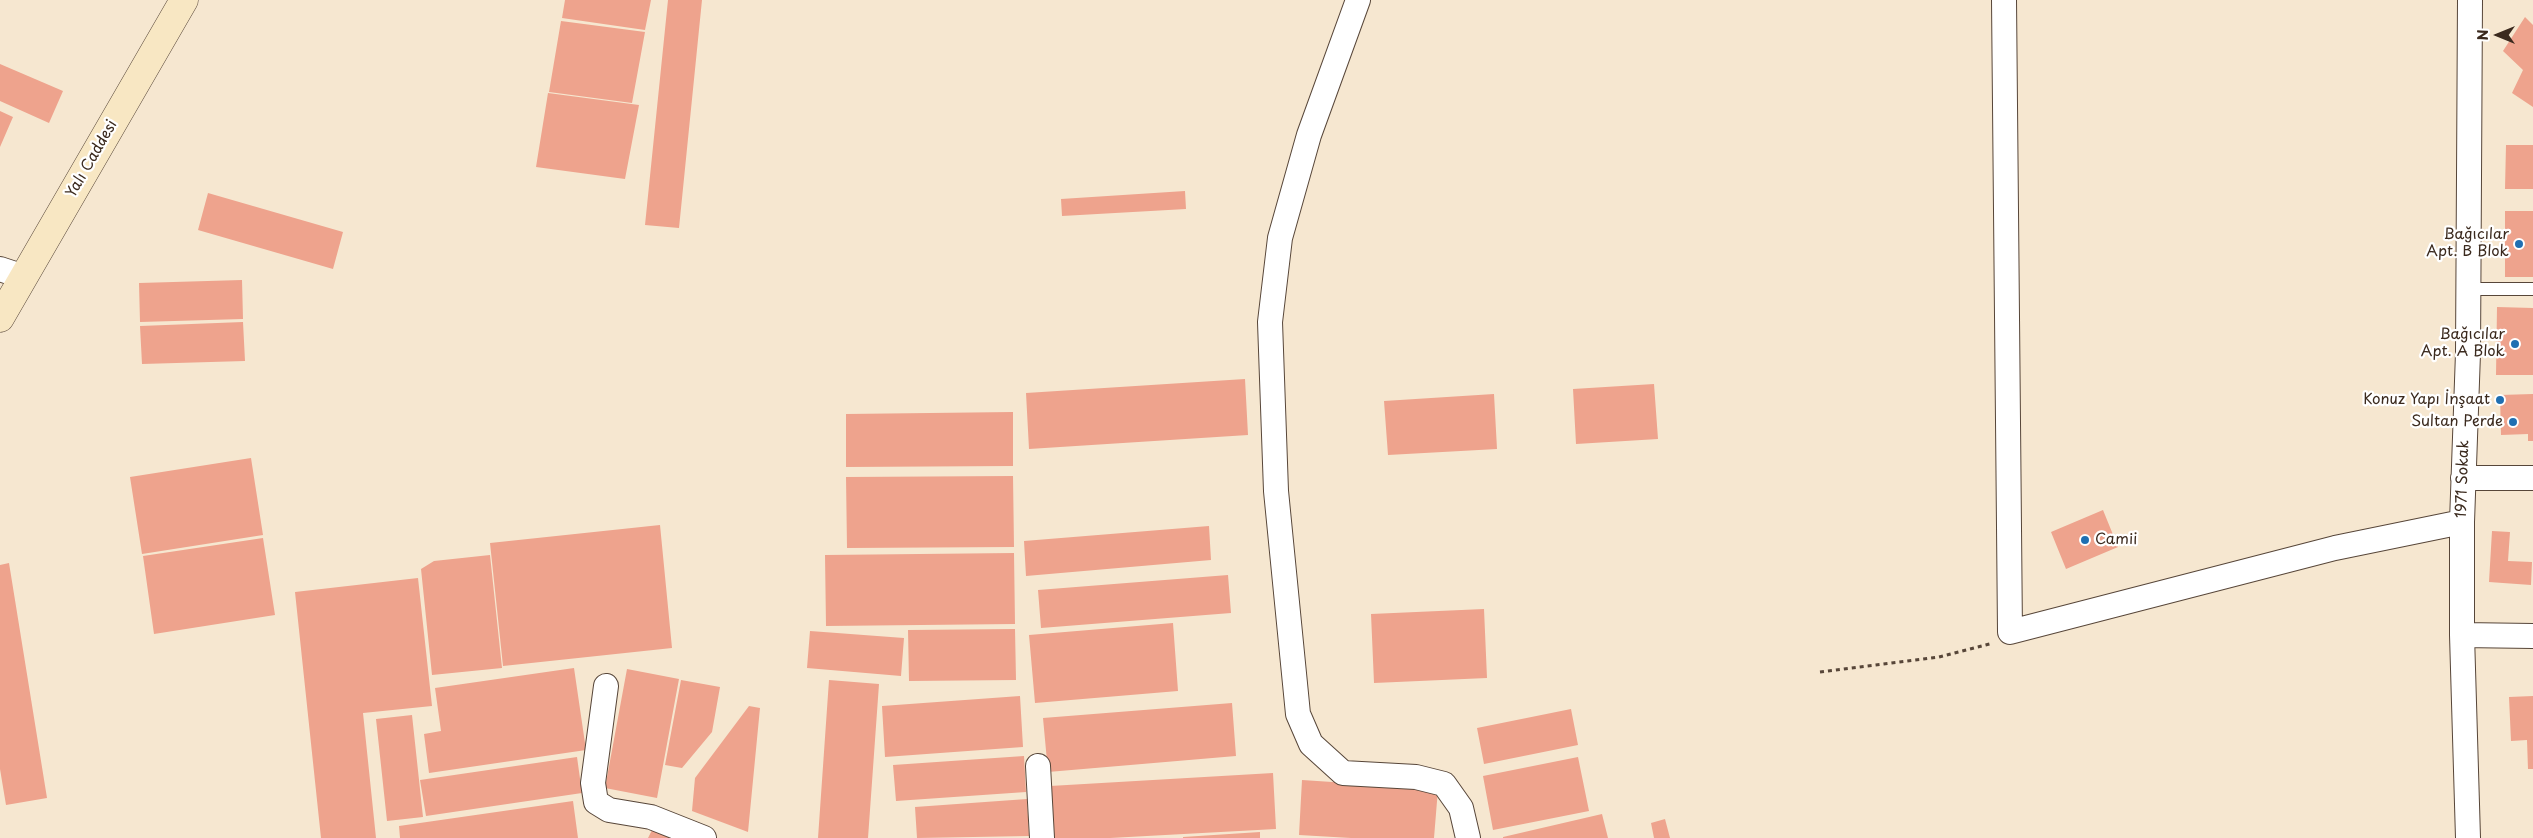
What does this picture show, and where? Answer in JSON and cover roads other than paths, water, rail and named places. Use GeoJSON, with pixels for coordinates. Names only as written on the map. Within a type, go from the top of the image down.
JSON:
{"type":"FeatureCollection","features":[{"type":"Feature","properties":{"kind":"street","name":"Yalı Caddesi"},"geometry":{"type":"LineString","coordinates":[[0,318],[12,273],[184,0]]}},
{"type":"Feature","properties":{"kind":"street"},"geometry":{"type":"LineString","coordinates":[[1358,0],[1309,135],[1280,238],[1270,322],[1276,491],[1298,714],[1311,744],[1343,773],[1416,778],[1444,784],[1461,808],[1468,838]]}},
{"type":"Feature","properties":{"kind":"street"},"geometry":{"type":"LineString","coordinates":[[2004,0],[2010,632],[2334,548],[2462,522]]}},
{"type":"Feature","properties":{"kind":"street","name":"1971 Sokak"},"geometry":{"type":"LineString","coordinates":[[2468,838],[2462,635],[2462,522],[2468,353],[2470,0]]}},
{"type":"Feature","properties":{"kind":"street"},"geometry":{"type":"LineString","coordinates":[[2463,478],[2533,478]]}},
{"type":"Feature","properties":{"kind":"street"},"geometry":{"type":"LineString","coordinates":[[2462,635],[2533,636]]}},
{"type":"Feature","properties":{"kind":"street"},"geometry":{"type":"LineString","coordinates":[[606,686],[593,783],[596,802],[609,810],[651,817],[704,838]]}},
{"type":"Feature","properties":{"kind":"street"},"geometry":{"type":"LineString","coordinates":[[1038,766],[1042,838]]}},
{"type":"Feature","properties":{"kind":"lane"},"geometry":{"type":"LineString","coordinates":[[2468,288],[2533,289]]}},
{"type":"Feature","properties":{"kind":"place","name":"Bağıcılar Apt. B Blok"},"geometry":{"type":"Point","coordinates":[2519,244]}},
{"type":"Feature","properties":{"kind":"place","name":"Bağıcılar Apt. A Blok"},"geometry":{"type":"Point","coordinates":[2515,344]}},
{"type":"Feature","properties":{"kind":"place","name":"Konuz Yapı İnşaat"},"geometry":{"type":"Point","coordinates":[2500,400]}},
{"type":"Feature","properties":{"kind":"place","name":"Sultan Perde"},"geometry":{"type":"Point","coordinates":[2513,422]}},
{"type":"Feature","properties":{"kind":"place","name":"Camii"},"geometry":{"type":"Point","coordinates":[2085,540]}}]}
